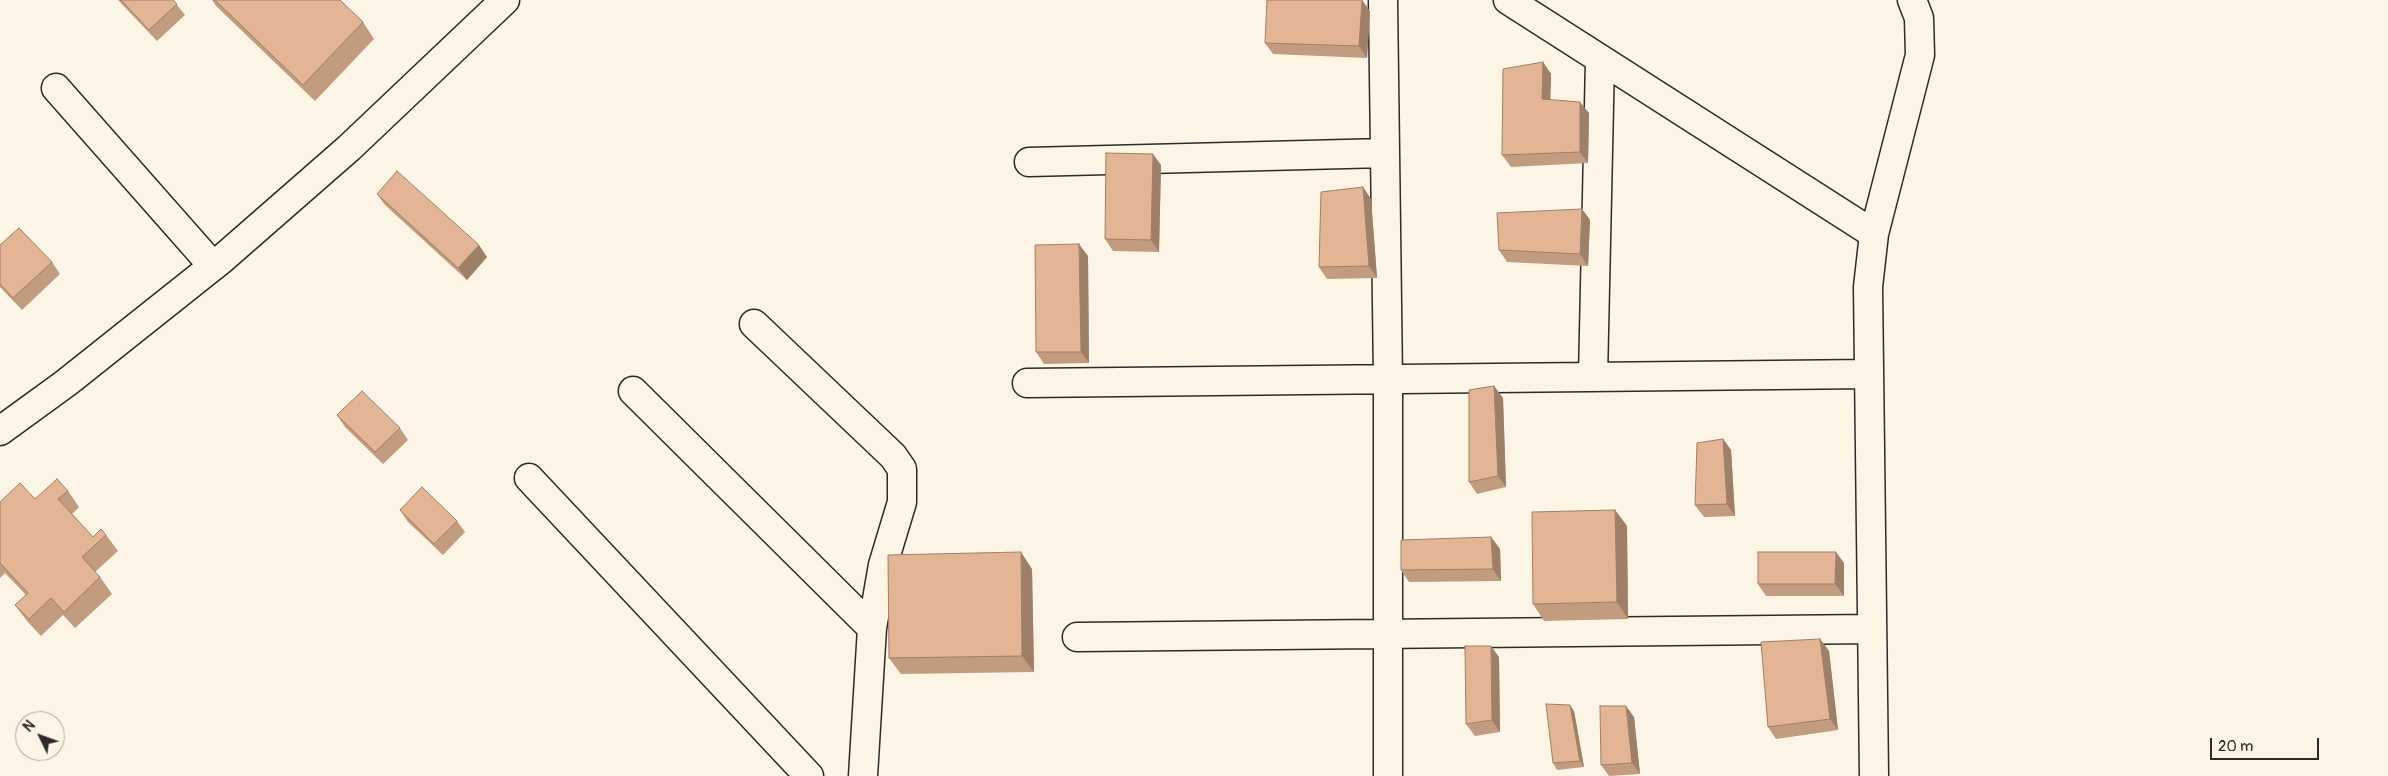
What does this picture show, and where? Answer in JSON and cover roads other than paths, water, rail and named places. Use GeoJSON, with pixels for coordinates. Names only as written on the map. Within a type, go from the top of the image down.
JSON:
{"type":"FeatureCollection","features":[{"type":"Feature","properties":{"kind":"street"},"geometry":{"type":"LineString","coordinates":[[0,431],[66,383],[213,266],[349,148],[505,0]]}},
{"type":"Feature","properties":{"kind":"street"},"geometry":{"type":"LineString","coordinates":[[1383,0],[1388,379],[1388,776]]}},
{"type":"Feature","properties":{"kind":"street"},"geometry":{"type":"LineString","coordinates":[[1508,0],[1874,234]]}},
{"type":"Feature","properties":{"kind":"street"},"geometry":{"type":"LineString","coordinates":[[1874,776],[1868,287],[1874,234],[1920,55],[1918,18],[1912,0]]}},
{"type":"Feature","properties":{"kind":"street"},"geometry":{"type":"LineString","coordinates":[[1593,377],[1600,60]]}},
{"type":"Feature","properties":{"kind":"street"},"geometry":{"type":"LineString","coordinates":[[56,88],[213,266]]}},
{"type":"Feature","properties":{"kind":"street"},"geometry":{"type":"LineString","coordinates":[[1029,162],[1385,153]]}},
{"type":"Feature","properties":{"kind":"street"},"geometry":{"type":"LineString","coordinates":[[754,324],[893,456],[902,470],[902,502],[883,565],[872,628],[863,776]]}},
{"type":"Feature","properties":{"kind":"street"},"geometry":{"type":"LineString","coordinates":[[1028,383],[1868,374]]}},
{"type":"Feature","properties":{"kind":"street"},"geometry":{"type":"LineString","coordinates":[[633,391],[872,628]]}},
{"type":"Feature","properties":{"kind":"street"},"geometry":{"type":"LineString","coordinates":[[528,478],[809,776]]}},
{"type":"Feature","properties":{"kind":"street"},"geometry":{"type":"LineString","coordinates":[[1077,637],[1872,628]]}}]}
